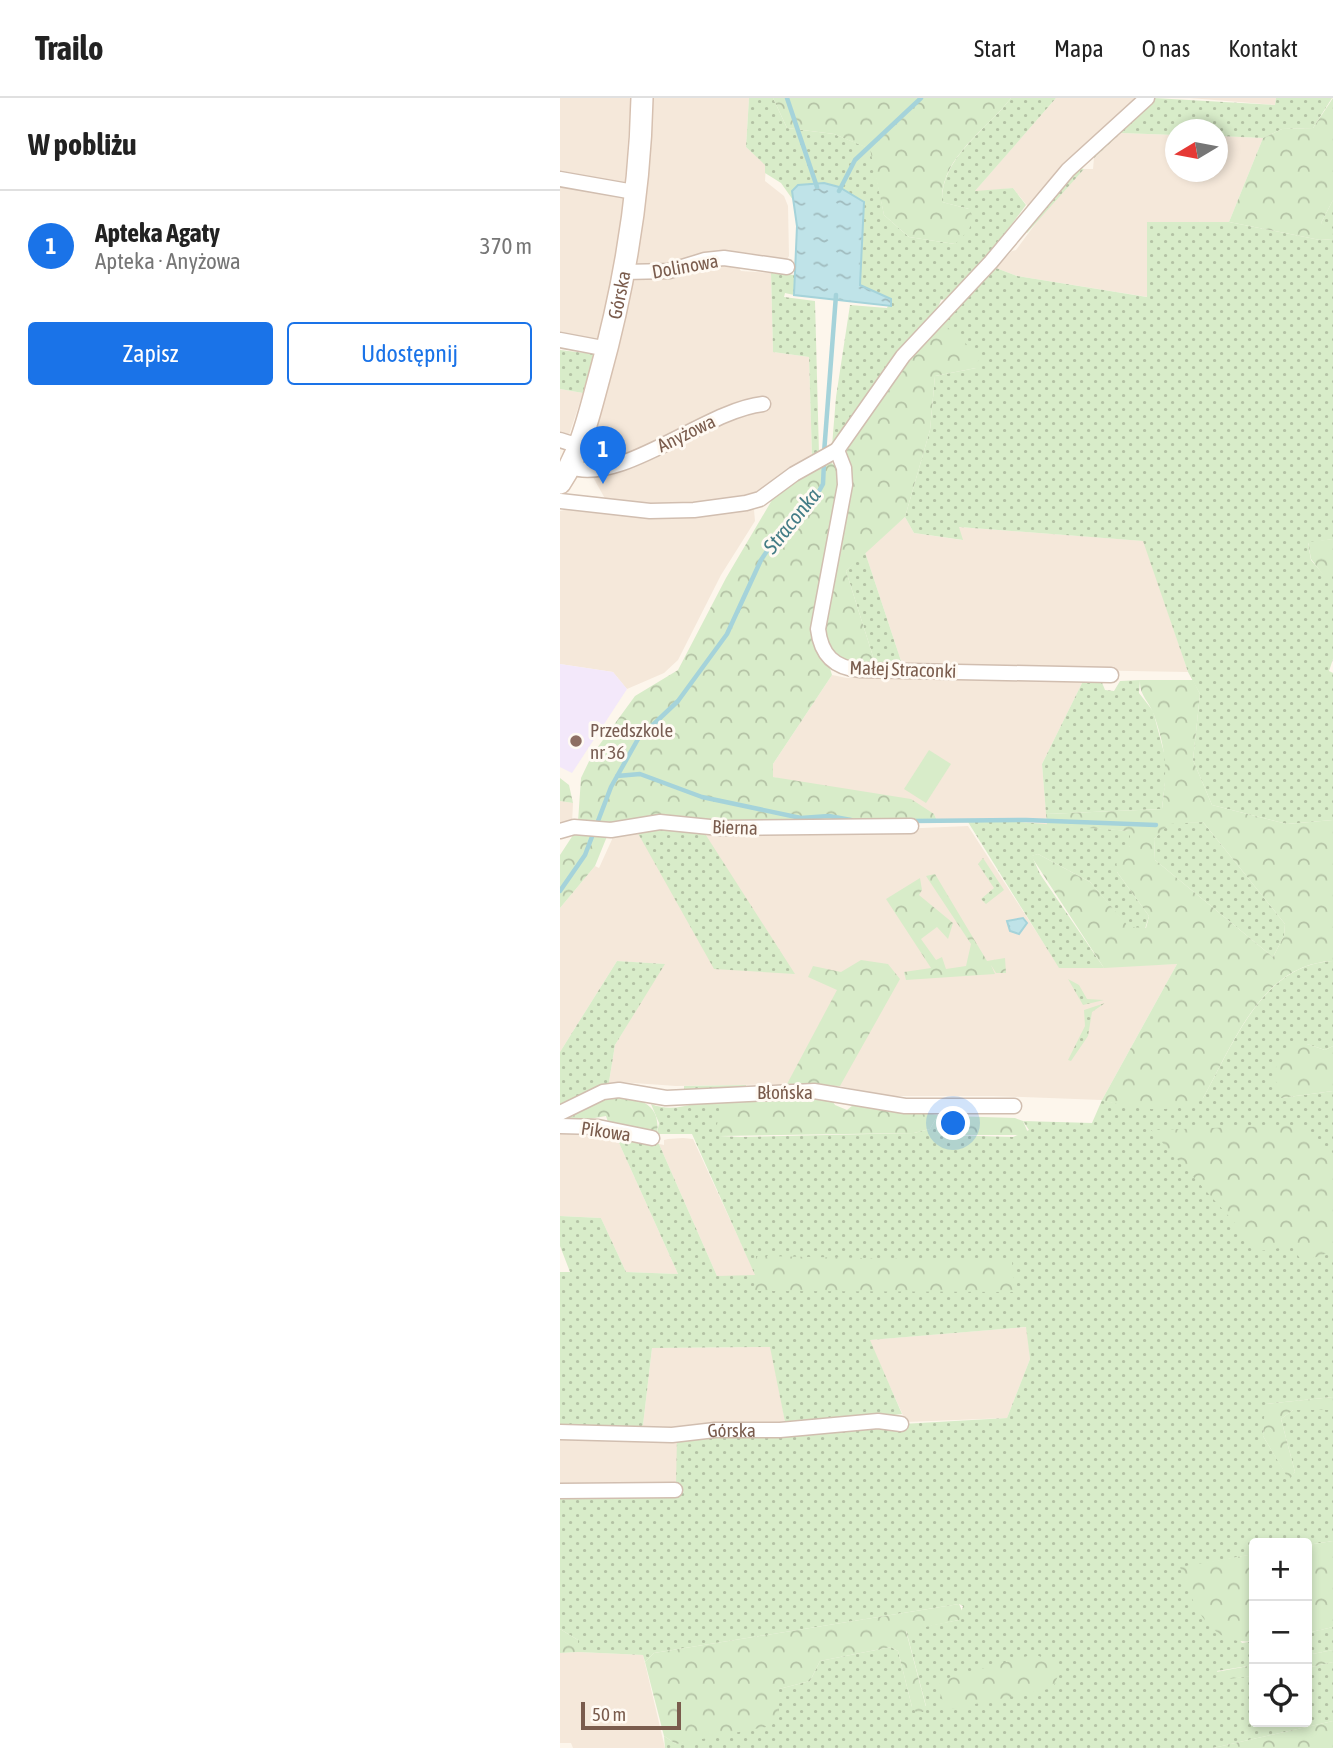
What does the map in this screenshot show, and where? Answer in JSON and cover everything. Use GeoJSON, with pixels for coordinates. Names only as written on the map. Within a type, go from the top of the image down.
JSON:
{"type":"FeatureCollection","features":[{"type":"Feature","properties":{"kind":"street","name":"Górska"},"geometry":{"type":"LineString","coordinates":[[565,475],[570,443],[608,349],[624,272],[642,98]]}},
{"type":"Feature","properties":{"kind":"street"},"geometry":{"type":"LineString","coordinates":[[560,501],[630,511],[718,508],[760,499],[814,461],[835,451],[899,360],[991,262],[1068,170],[1147,98]]}},
{"type":"Feature","properties":{"kind":"street"},"geometry":{"type":"LineString","coordinates":[[560,179],[634,191]]}},
{"type":"Feature","properties":{"kind":"street","name":"Dolinowa"},"geometry":{"type":"LineString","coordinates":[[624,272],[669,271],[705,260],[724,258],[787,267]]}},
{"type":"Feature","properties":{"kind":"street"},"geometry":{"type":"LineString","coordinates":[[560,340],[608,349]]}},
{"type":"Feature","properties":{"kind":"street","name":"Anyżowa"},"geometry":{"type":"LineString","coordinates":[[565,475],[595,470],[661,446],[723,416],[763,404]]}},
{"type":"Feature","properties":{"kind":"street","name":"Małej Straconki"},"geometry":{"type":"LineString","coordinates":[[835,451],[844,468],[845,485],[818,629],[824,652],[833,663],[860,670],[1111,675]]}},
{"type":"Feature","properties":{"kind":"street","name":"Bierna"},"geometry":{"type":"LineString","coordinates":[[567,829],[611,830],[660,822],[720,828],[911,826]]}},
{"type":"Feature","properties":{"kind":"street","name":"Błońska"},"geometry":{"type":"LineString","coordinates":[[560,1113],[603,1092],[619,1090],[666,1098],[814,1091],[905,1106],[1014,1106]]}},
{"type":"Feature","properties":{"kind":"street","name":"Pikowa"},"geometry":{"type":"LineString","coordinates":[[560,1126],[598,1128],[652,1138]]}},
{"type":"Feature","properties":{"kind":"street","name":"Górska"},"geometry":{"type":"LineString","coordinates":[[560,1432],[671,1435],[715,1430],[780,1430],[878,1421],[901,1424]]}},
{"type":"Feature","properties":{"kind":"street"},"geometry":{"type":"LineString","coordinates":[[560,1491],[675,1490]]}},
{"type":"Feature","properties":{"kind":"shaded area"},"geometry":{"type":"Polygon","coordinates":[[[560,98],[631,98],[625,183],[621,185],[560,176],[560,98]]]}},
{"type":"Feature","properties":{"kind":"shaded area"},"geometry":{"type":"Polygon","coordinates":[[[651,98],[749,98],[746,147],[766,165],[765,181],[784,196],[788,206],[789,256],[785,262],[698,260],[634,269],[651,98]]]}},
{"type":"Feature","properties":{"kind":"shaded area"},"geometry":{"type":"Polygon","coordinates":[[[1056,98],[1139,98],[1029,208],[1013,188],[974,192],[1056,98]]]}},
{"type":"Feature","properties":{"kind":"shaded area"},"geometry":{"type":"Polygon","coordinates":[[[1190,98],[1276,98],[1275,105],[1190,98]]]}},
{"type":"Feature","properties":{"kind":"shaded area"},"geometry":{"type":"Polygon","coordinates":[[[1121,133],[1165,135],[1165,182],[1228,182],[1228,136],[1263,138],[1229,222],[1147,222],[1148,297],[1017,276],[996,268],[1016,250],[1047,208],[1084,169],[1093,169],[1094,158],[1121,133]]]}},
{"type":"Feature","properties":{"kind":"shaded area"},"geometry":{"type":"Polygon","coordinates":[[[560,183],[624,194],[615,265],[600,341],[560,336],[560,183]]]}},
{"type":"Feature","properties":{"kind":"shaded area"},"geometry":{"type":"Polygon","coordinates":[[[735,262],[741,271],[771,273],[773,352],[809,357],[812,457],[758,494],[744,499],[693,506],[608,504],[593,477],[685,431],[594,467],[586,463],[627,308],[632,278],[735,262]]]}},
{"type":"Feature","properties":{"kind":"shaded area"},"geometry":{"type":"Polygon","coordinates":[[[560,389],[583,393],[568,438],[560,436],[560,389]]]}},
{"type":"Feature","properties":{"kind":"shaded area"},"geometry":{"type":"Polygon","coordinates":[[[576,507],[752,507],[754,510],[755,521],[721,575],[678,660],[664,673],[627,689],[613,672],[560,664],[560,511],[576,507]]]}},
{"type":"Feature","properties":{"kind":"shaded area"},"geometry":{"type":"Polygon","coordinates":[[[905,517],[914,533],[962,540],[958,527],[1144,541],[1188,672],[903,667],[865,552],[905,517]]]}},
{"type":"Feature","properties":{"kind":"shaded area","name":"Przedszkole nr 36"},"geometry":{"type":"Polygon","coordinates":[[[560,664],[613,672],[627,689],[572,773],[560,767],[560,664]]]}},
{"type":"Feature","properties":{"kind":"shaded area"},"geometry":{"type":"Polygon","coordinates":[[[832,675],[847,678],[1084,679],[1042,764],[1047,825],[1020,822],[938,823],[934,814],[773,777],[773,764],[832,675]]]}},
{"type":"Feature","properties":{"kind":"shaded area"},"geometry":{"type":"Polygon","coordinates":[[[560,801],[573,803],[572,824],[560,827],[560,801]]]}},
{"type":"Feature","properties":{"kind":"shaded area"},"geometry":{"type":"Polygon","coordinates":[[[968,826],[1059,967],[1177,964],[1102,1100],[884,1096],[840,1086],[787,1084],[676,1086],[619,1082],[618,1086],[608,1088],[615,1045],[664,964],[617,961],[560,1052],[560,908],[595,866],[599,868],[614,835],[635,828],[899,829],[968,826]]]}},
{"type":"Feature","properties":{"kind":"shaded area"},"geometry":{"type":"Polygon","coordinates":[[[560,1129],[615,1134],[678,1274],[626,1272],[601,1218],[560,1216],[560,1129]]]}},
{"type":"Feature","properties":{"kind":"shaded area"},"geometry":{"type":"Polygon","coordinates":[[[668,1139],[693,1139],[756,1276],[717,1276],[659,1144],[664,1145],[664,1140],[668,1139]]]}},
{"type":"Feature","properties":{"kind":"shaded area"},"geometry":{"type":"Polygon","coordinates":[[[1027,1327],[1030,1359],[1007,1418],[906,1422],[869,1340],[1027,1327]]]}},
{"type":"Feature","properties":{"kind":"shaded area"},"geometry":{"type":"Polygon","coordinates":[[[771,1347],[786,1427],[638,1433],[643,1425],[652,1348],[771,1347]]]}},
{"type":"Feature","properties":{"kind":"shaded area"},"geometry":{"type":"Polygon","coordinates":[[[560,1435],[677,1437],[678,1481],[676,1484],[560,1488],[560,1435]]]}},
{"type":"Feature","properties":{"kind":"shaded area"},"geometry":{"type":"Polygon","coordinates":[[[560,1653],[643,1655],[665,1748],[573,1748],[571,1743],[560,1743],[560,1653]]]}},
{"type":"Feature","properties":{"kind":"green space"},"geometry":{"type":"Polygon","coordinates":[[[749,98],[773,98],[787,128],[834,134],[871,149],[884,215],[909,237],[955,244],[969,209],[942,202],[949,171],[957,158],[1011,98],[1056,98],[975,191],[1013,188],[1026,205],[989,255],[947,299],[941,300],[936,312],[832,446],[836,397],[850,305],[887,308],[891,299],[860,286],[864,202],[839,187],[792,191],[793,200],[781,183],[765,173],[765,165],[746,147],[749,98]]]}},
{"type":"Feature","properties":{"kind":"green space"},"geometry":{"type":"Polygon","coordinates":[[[773,98],[1011,98],[967,145],[949,171],[943,186],[942,202],[969,209],[973,217],[969,230],[955,244],[909,237],[884,215],[870,149],[834,134],[787,128],[773,98]]]}},
{"type":"Feature","properties":{"kind":"green space"},"geometry":{"type":"Polygon","coordinates":[[[1154,98],[1275,105],[1276,98],[1332,98],[1313,128],[1282,129],[1263,138],[1228,136],[1228,119],[1165,119],[1165,135],[1121,133],[1094,158],[1092,155],[1154,98]]]}},
{"type":"Feature","properties":{"kind":"green space"},"geometry":{"type":"Polygon","coordinates":[[[1333,98],[1333,200],[1321,223],[1333,229],[1333,239],[1320,240],[1229,222],[1263,138],[1282,129],[1313,128],[1333,98]]]}},
{"type":"Feature","properties":{"kind":"green space"},"geometry":{"type":"Polygon","coordinates":[[[1079,168],[1084,169],[1027,233],[1024,229],[1079,168]]]}},
{"type":"Feature","properties":{"kind":"green space"},"geometry":{"type":"Polygon","coordinates":[[[1333,200],[1333,229],[1329,229],[1321,223],[1333,200]]]}},
{"type":"Feature","properties":{"kind":"green space"},"geometry":{"type":"Polygon","coordinates":[[[1147,222],[1229,222],[1320,240],[1333,239],[1333,539],[1308,543],[1311,560],[1324,575],[1333,576],[1333,659],[1329,671],[1333,673],[1333,820],[1287,824],[1212,805],[1193,760],[1200,694],[1188,672],[1143,541],[959,527],[963,540],[914,533],[905,517],[930,430],[935,376],[976,368],[943,324],[996,268],[1017,276],[1147,297],[1147,222]]]}},
{"type":"Feature","properties":{"kind":"green space"},"geometry":{"type":"Polygon","coordinates":[[[771,273],[795,275],[794,295],[785,293],[784,297],[815,301],[819,454],[812,457],[809,357],[773,352],[771,273]]]}},
{"type":"Feature","properties":{"kind":"green space"},"geometry":{"type":"Polygon","coordinates":[[[943,324],[960,337],[979,358],[976,368],[935,376],[930,430],[905,517],[846,571],[876,666],[841,663],[822,638],[847,450],[882,391],[938,325],[943,324]]]}},
{"type":"Feature","properties":{"kind":"green space"},"geometry":{"type":"Polygon","coordinates":[[[560,350],[594,354],[583,393],[560,389],[560,350]]]}},
{"type":"Feature","properties":{"kind":"green space"},"geometry":{"type":"Polygon","coordinates":[[[828,460],[838,468],[840,478],[815,620],[832,675],[773,764],[773,777],[911,799],[934,814],[938,823],[578,822],[581,778],[592,755],[635,696],[678,670],[726,578],[772,500],[793,481],[828,460]]]}},
{"type":"Feature","properties":{"kind":"green space"},"geometry":{"type":"Polygon","coordinates":[[[1333,539],[1333,576],[1324,576],[1311,559],[1308,542],[1333,539]]]}},
{"type":"Feature","properties":{"kind":"green space"},"geometry":{"type":"Polygon","coordinates":[[[865,552],[903,667],[876,666],[846,571],[865,552]]]}},
{"type":"Feature","properties":{"kind":"green space"},"geometry":{"type":"Polygon","coordinates":[[[1084,679],[1101,680],[1105,690],[1114,691],[1120,681],[1140,680],[1139,693],[1153,711],[1167,764],[1162,809],[1046,814],[1042,764],[1084,679]]]}},
{"type":"Feature","properties":{"kind":"green space"},"geometry":{"type":"Polygon","coordinates":[[[1140,680],[1193,680],[1200,694],[1193,760],[1212,805],[1287,824],[1333,820],[1333,961],[1308,966],[1287,976],[1268,992],[1238,1032],[1203,1098],[1192,1104],[1167,1109],[1140,1108],[1102,1100],[1177,964],[1104,968],[1031,856],[1038,854],[1090,882],[1129,927],[1146,928],[1149,916],[1117,872],[1116,855],[1130,846],[1130,831],[1047,825],[1046,814],[1162,809],[1164,751],[1154,715],[1140,680]],[[1203,822],[1169,824],[1154,839],[1155,860],[1273,957],[1284,936],[1285,924],[1203,822]]]}},
{"type":"Feature","properties":{"kind":"green space"},"geometry":{"type":"Polygon","coordinates":[[[929,750],[951,764],[926,803],[904,789],[929,750]]]}},
{"type":"Feature","properties":{"kind":"green space"},"geometry":{"type":"Polygon","coordinates":[[[560,778],[569,785],[573,803],[560,801],[560,778]]]}},
{"type":"Feature","properties":{"kind":"green space"},"geometry":{"type":"Polygon","coordinates":[[[968,822],[1020,822],[1130,831],[1130,846],[1117,872],[1149,916],[1145,929],[1129,928],[1090,882],[1038,854],[1032,856],[1040,874],[1104,968],[1059,968],[968,822]]]}},
{"type":"Feature","properties":{"kind":"green space"},"geometry":{"type":"Polygon","coordinates":[[[1203,822],[1285,924],[1284,936],[1273,957],[1155,860],[1154,839],[1169,823],[1203,822]]]}},
{"type":"Feature","properties":{"kind":"green space"},"geometry":{"type":"Polygon","coordinates":[[[635,828],[702,829],[795,974],[714,969],[635,828]]]}},
{"type":"Feature","properties":{"kind":"green space"},"geometry":{"type":"Polygon","coordinates":[[[575,832],[608,834],[595,866],[560,908],[560,855],[575,832]]]}},
{"type":"Feature","properties":{"kind":"green space"},"geometry":{"type":"Polygon","coordinates":[[[983,858],[1004,890],[986,904],[981,899],[994,888],[978,864],[983,858]]]}},
{"type":"Feature","properties":{"kind":"green space"},"geometry":{"type":"Polygon","coordinates":[[[935,874],[987,961],[1005,958],[1006,973],[996,973],[991,965],[995,974],[906,980],[904,972],[931,968],[886,899],[920,878],[922,890],[919,895],[953,923],[948,939],[937,927],[921,939],[936,960],[942,957],[946,969],[966,966],[971,944],[926,876],[935,874]]]}},
{"type":"Feature","properties":{"kind":"green space"},"geometry":{"type":"Polygon","coordinates":[[[861,960],[888,964],[900,979],[840,1086],[787,1084],[837,990],[808,977],[813,966],[841,972],[861,960]]]}},
{"type":"Feature","properties":{"kind":"green space"},"geometry":{"type":"Polygon","coordinates":[[[617,961],[665,964],[615,1045],[608,1088],[560,1110],[560,1052],[617,961]]]}},
{"type":"Feature","properties":{"kind":"green space"},"geometry":{"type":"Polygon","coordinates":[[[1333,961],[1333,1046],[1325,1050],[1307,1044],[1281,1098],[1333,1091],[1333,1397],[1266,1404],[1263,1436],[1289,1479],[1295,1472],[1281,1419],[1293,1410],[1333,1410],[1333,1541],[1312,1544],[1312,1538],[1249,1538],[1249,1555],[1181,1568],[1242,1643],[1249,1642],[1249,1666],[1217,1671],[1220,1679],[1249,1676],[1249,1727],[1306,1727],[1213,1748],[665,1748],[664,1736],[676,1744],[779,1717],[779,1689],[810,1681],[820,1661],[891,1647],[898,1651],[912,1707],[926,1706],[906,1630],[959,1620],[963,1606],[959,1604],[654,1653],[645,1662],[643,1655],[578,1652],[578,1640],[560,1629],[560,1495],[676,1484],[677,1437],[1007,1418],[1030,1359],[1026,1327],[870,1340],[902,1414],[786,1427],[770,1347],[652,1348],[643,1425],[638,1433],[560,1428],[560,1272],[570,1272],[560,1246],[560,1216],[601,1218],[626,1272],[678,1274],[615,1134],[659,1144],[717,1276],[755,1275],[692,1134],[657,1134],[659,1123],[651,1104],[669,1108],[721,1098],[719,1136],[740,1137],[914,1133],[930,1129],[938,1115],[951,1116],[944,1135],[1013,1137],[1029,1130],[1023,1121],[1092,1123],[1102,1100],[1140,1105],[1203,1098],[1253,1011],[1287,976],[1308,966],[1333,961]]]}},
{"type":"Feature","properties":{"kind":"green space"},"geometry":{"type":"Polygon","coordinates":[[[1068,979],[1079,985],[1087,999],[1104,1000],[1083,1005],[1068,979]]]}},
{"type":"Feature","properties":{"kind":"green space"},"geometry":{"type":"Polygon","coordinates":[[[1105,1003],[1092,1012],[1088,1036],[1071,1061],[1068,1060],[1085,1026],[1084,1010],[1105,1003]]]}},
{"type":"Feature","properties":{"kind":"green space"},"geometry":{"type":"Polygon","coordinates":[[[1307,1044],[1325,1050],[1333,1046],[1333,1091],[1281,1098],[1275,1078],[1277,1058],[1292,1045],[1307,1044]]]}},
{"type":"Feature","properties":{"kind":"green space"},"geometry":{"type":"Polygon","coordinates":[[[746,1085],[746,1088],[684,1091],[684,1086],[746,1085]]]}},
{"type":"Feature","properties":{"kind":"green space"},"geometry":{"type":"Polygon","coordinates":[[[606,1094],[644,1102],[655,1114],[657,1134],[609,1125],[606,1116],[567,1123],[560,1117],[606,1094]]]}},
{"type":"Feature","properties":{"kind":"green space"},"geometry":{"type":"Polygon","coordinates":[[[830,1097],[835,1105],[847,1110],[858,1101],[938,1115],[930,1129],[914,1133],[719,1136],[717,1125],[721,1098],[830,1097]]]}},
{"type":"Feature","properties":{"kind":"green space"},"geometry":{"type":"Polygon","coordinates":[[[951,1116],[1015,1118],[1023,1121],[1029,1135],[944,1135],[951,1116]]]}},
{"type":"Feature","properties":{"kind":"green space"},"geometry":{"type":"Polygon","coordinates":[[[1298,1125],[1333,1159],[1333,1251],[1302,1262],[1292,1246],[1260,1251],[1151,1130],[1298,1125]]]}},
{"type":"Feature","properties":{"kind":"green space"},"geometry":{"type":"Polygon","coordinates":[[[756,1256],[1012,1261],[1014,1292],[755,1291],[756,1256]]]}},
{"type":"Feature","properties":{"kind":"green space"},"geometry":{"type":"Polygon","coordinates":[[[1333,1397],[1333,1410],[1293,1410],[1281,1419],[1295,1472],[1289,1480],[1263,1436],[1265,1404],[1333,1397]]]}},
{"type":"Feature","properties":{"kind":"green space"},"geometry":{"type":"Polygon","coordinates":[[[1333,1541],[1333,1627],[1312,1632],[1312,1601],[1312,1544],[1333,1541]]]}},
{"type":"Feature","properties":{"kind":"green space"},"geometry":{"type":"Polygon","coordinates":[[[1249,1555],[1249,1641],[1225,1637],[1214,1630],[1197,1608],[1180,1567],[1249,1555]]]}},
{"type":"Feature","properties":{"kind":"green space"},"geometry":{"type":"Polygon","coordinates":[[[959,1604],[964,1615],[959,1620],[906,1631],[926,1707],[923,1712],[916,1712],[912,1707],[898,1651],[891,1647],[820,1661],[810,1681],[779,1689],[779,1717],[771,1726],[676,1744],[664,1736],[645,1662],[654,1653],[959,1604]]]}},
{"type":"Feature","properties":{"kind":"green space"},"geometry":{"type":"Polygon","coordinates":[[[1333,1627],[1333,1650],[1312,1654],[1312,1632],[1333,1627]]]}},
{"type":"Feature","properties":{"kind":"green space"},"geometry":{"type":"Polygon","coordinates":[[[560,1629],[578,1640],[578,1652],[560,1653],[560,1629]]]}},
{"type":"Feature","properties":{"kind":"green space"},"geometry":{"type":"Polygon","coordinates":[[[1333,1650],[1333,1662],[1312,1667],[1312,1654],[1333,1650]]]}},
{"type":"Feature","properties":{"kind":"green space"},"geometry":{"type":"Polygon","coordinates":[[[1035,1654],[1053,1663],[1059,1673],[1053,1688],[950,1709],[944,1707],[938,1687],[941,1680],[1035,1654]]]}},
{"type":"Feature","properties":{"kind":"green space"},"geometry":{"type":"Polygon","coordinates":[[[1333,1662],[1333,1721],[1312,1726],[1312,1667],[1333,1662]]]}},
{"type":"Feature","properties":{"kind":"green space"},"geometry":{"type":"Polygon","coordinates":[[[1249,1666],[1249,1677],[1219,1680],[1216,1672],[1249,1666]]]}},
{"type":"Feature","properties":{"kind":"green space"},"geometry":{"type":"Polygon","coordinates":[[[1333,1721],[1333,1748],[1213,1748],[1312,1727],[1333,1721]]]}},
{"type":"Feature","properties":{"kind":"water"},"geometry":{"type":"Polygon","coordinates":[[[824,183],[839,187],[864,202],[860,285],[891,299],[891,306],[794,295],[797,226],[792,191],[798,185],[824,183]]]}},
{"type":"Feature","properties":{"kind":"water"},"geometry":{"type":"Polygon","coordinates":[[[1023,918],[1027,923],[1019,934],[1010,931],[1007,921],[1023,918]]]}},
{"type":"Feature","properties":{"kind":"waterway","name":"Straconka"},"geometry":{"type":"LineString","coordinates":[[787,98],[817,187]]}},
{"type":"Feature","properties":{"kind":"waterway"},"geometry":{"type":"LineString","coordinates":[[839,191],[855,160],[921,98]]}},
{"type":"Feature","properties":{"kind":"waterway","name":"Straconka"},"geometry":{"type":"LineString","coordinates":[[824,453],[836,295]]}},
{"type":"Feature","properties":{"kind":"waterway","name":"Straconka"},"geometry":{"type":"LineString","coordinates":[[560,891],[585,855],[611,787],[638,739],[678,701],[727,634],[761,560],[783,527],[813,502],[823,484],[824,462]]}},
{"type":"Feature","properties":{"kind":"waterway"},"geometry":{"type":"LineString","coordinates":[[617,776],[640,774],[702,797],[801,818],[829,816],[851,820]]}},
{"type":"Feature","properties":{"kind":"waterway"},"geometry":{"type":"LineString","coordinates":[[912,821],[1026,820],[1156,825]]}},
{"type":"Feature","properties":{"kind":"place","name":"Apteka Agaty"},"geometry":{"type":"Point","coordinates":[603,484]}},
{"type":"Feature","properties":{"kind":"place","name":"Przedszkole nr 36"},"geometry":{"type":"Point","coordinates":[576,741]}}]}
